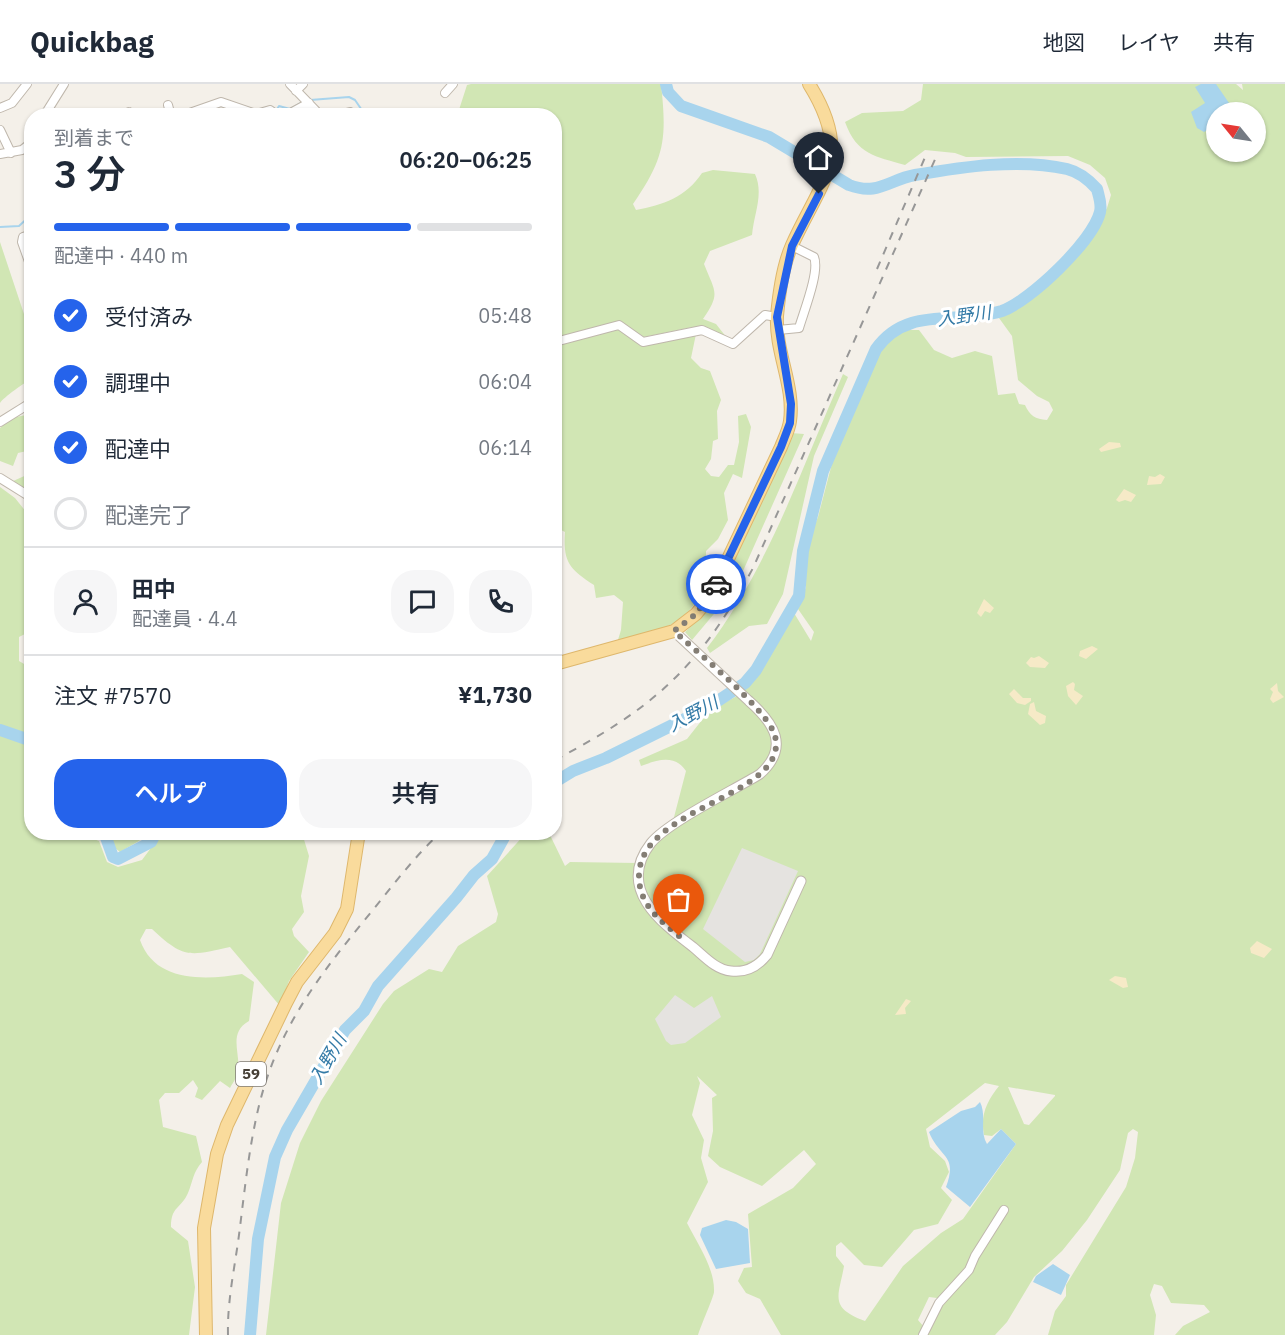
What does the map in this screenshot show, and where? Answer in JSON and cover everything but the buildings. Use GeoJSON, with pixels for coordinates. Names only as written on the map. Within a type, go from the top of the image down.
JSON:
{"type":"FeatureCollection","features":[{"type":"Feature","properties":{"kind":"main road"},"geometry":{"type":"LineString","coordinates":[[562,662],[677,634],[710,597],[784,439],[790,423],[791,404],[778,323],[792,246],[827,179],[832,158],[832,139],[826,116],[809,84]]}},
{"type":"Feature","properties":{"kind":"main road","name":"59"},"geometry":{"type":"LineString","coordinates":[[206,1335],[204,1228],[217,1154],[227,1125],[297,982],[335,933],[347,909],[357,840]]}},
{"type":"Feature","properties":{"kind":"street"},"geometry":{"type":"LineString","coordinates":[[0,108],[12,103],[27,84]]}},
{"type":"Feature","properties":{"kind":"street"},"geometry":{"type":"LineString","coordinates":[[49,108],[64,84]]}},
{"type":"Feature","properties":{"kind":"street"},"geometry":{"type":"LineString","coordinates":[[303,84],[296,90],[314,108]]}},
{"type":"Feature","properties":{"kind":"street"},"geometry":{"type":"LineString","coordinates":[[445,93],[453,84]]}},
{"type":"Feature","properties":{"kind":"street"},"geometry":{"type":"LineString","coordinates":[[204,108],[221,102],[238,108]]}},
{"type":"Feature","properties":{"kind":"street"},"geometry":{"type":"LineString","coordinates":[[300,108],[309,103]]}},
{"type":"Feature","properties":{"kind":"street"},"geometry":{"type":"LineString","coordinates":[[0,130],[11,153]]}},
{"type":"Feature","properties":{"kind":"street"},"geometry":{"type":"LineString","coordinates":[[0,154],[24,148]]}},
{"type":"Feature","properties":{"kind":"street"},"geometry":{"type":"LineString","coordinates":[[562,340],[619,325],[643,342],[702,330],[733,344],[765,315],[778,323],[799,328],[817,273],[814,257],[792,246]]}},
{"type":"Feature","properties":{"kind":"street"},"geometry":{"type":"LineString","coordinates":[[0,422],[24,407]]}},
{"type":"Feature","properties":{"kind":"street"},"geometry":{"type":"LineString","coordinates":[[0,478],[24,493]]}},
{"type":"Feature","properties":{"kind":"street"},"geometry":{"type":"LineString","coordinates":[[677,634],[749,701],[771,725],[777,746],[774,756],[760,774],[658,835],[643,858],[640,868],[640,887],[656,918],[718,967],[734,972],[760,964],[767,955],[801,881]]}},
{"type":"Feature","properties":{"kind":"street"},"geometry":{"type":"LineString","coordinates":[[923,1335],[939,1303],[969,1270],[975,1256],[1004,1210]]}},
{"type":"Feature","properties":{"kind":"green space"},"geometry":{"type":"Polygon","coordinates":[[[661,84],[664,119],[661,147],[652,174],[633,204],[636,210],[673,199],[689,188],[702,173],[713,170],[755,174],[759,196],[752,235],[710,251],[704,264],[713,287],[714,298],[703,319],[716,324],[727,338],[701,327],[644,337],[620,322],[562,337],[562,108],[460,108],[467,85],[661,84]]]}},
{"type":"Feature","properties":{"kind":"green space"},"geometry":{"type":"Polygon","coordinates":[[[923,84],[1236,84],[1243,90],[1242,84],[1285,84],[1285,1335],[1175,1335],[1183,1326],[1210,1312],[1204,1305],[1171,1303],[1162,1286],[1154,1284],[1150,1295],[1156,1315],[1154,1335],[1048,1335],[1055,1311],[1066,1296],[1066,1285],[1126,1187],[1135,1158],[1138,1132],[1133,1129],[1128,1133],[1120,1170],[1087,1220],[1062,1251],[1034,1277],[1007,1322],[995,1335],[925,1335],[941,1304],[937,1298],[929,1297],[918,1320],[924,1327],[921,1335],[781,1335],[760,1299],[746,1293],[738,1281],[744,1268],[752,1267],[748,1214],[793,1188],[816,1164],[804,1150],[762,1186],[720,1167],[708,1156],[713,1131],[712,1098],[717,1095],[697,1076],[700,1083],[692,1115],[704,1140],[701,1158],[708,1182],[687,1223],[709,1265],[714,1283],[712,1299],[698,1335],[266,1335],[281,1203],[300,1143],[321,1101],[383,1004],[394,991],[429,969],[442,972],[458,946],[496,922],[498,914],[487,876],[520,840],[552,840],[565,866],[570,862],[637,863],[643,849],[651,839],[673,821],[686,771],[677,762],[671,760],[659,760],[641,766],[639,760],[687,739],[709,711],[737,696],[766,723],[771,731],[776,725],[742,688],[765,665],[794,613],[811,641],[814,632],[798,609],[806,587],[801,580],[801,566],[806,546],[818,517],[835,452],[850,412],[880,351],[892,337],[906,330],[919,330],[934,350],[952,358],[975,351],[992,356],[998,395],[1015,393],[1019,404],[1025,405],[1033,416],[1047,420],[1053,410],[1049,402],[1037,396],[1018,380],[1012,336],[999,318],[1026,303],[1062,271],[1097,226],[1111,195],[1105,178],[1090,165],[1068,156],[966,157],[955,153],[925,150],[905,165],[876,156],[861,148],[855,141],[845,122],[862,113],[903,111],[921,100],[923,84]],[[985,1083],[926,1129],[930,1147],[945,1161],[949,1172],[941,1188],[952,1200],[938,1224],[914,1230],[882,1267],[864,1265],[841,1242],[836,1246],[836,1256],[844,1266],[839,1300],[845,1311],[865,1321],[903,1266],[941,1233],[963,1219],[1016,1144],[1001,1129],[992,1136],[984,1135],[983,1121],[986,1109],[999,1086],[985,1083]],[[1008,1087],[1024,1124],[1029,1125],[1055,1095],[1008,1087]]]}},
{"type":"Feature","properties":{"kind":"green space"},"geometry":{"type":"Polygon","coordinates":[[[0,242],[24,314],[24,384],[0,403],[0,242]]]}},
{"type":"Feature","properties":{"kind":"green space"},"geometry":{"type":"Polygon","coordinates":[[[618,328],[644,346],[696,334],[691,358],[701,368],[710,371],[721,400],[717,411],[718,439],[713,441],[711,459],[705,469],[711,476],[719,477],[728,465],[734,465],[739,442],[738,416],[746,414],[751,427],[742,478],[733,474],[724,493],[728,520],[718,539],[706,551],[706,564],[717,567],[707,586],[688,611],[667,627],[617,643],[621,630],[623,602],[614,595],[596,598],[594,585],[573,569],[565,551],[565,532],[562,530],[562,344],[618,328]]]}},
{"type":"Feature","properties":{"kind":"green space"},"geometry":{"type":"Polygon","coordinates":[[[843,374],[848,377],[814,456],[783,594],[767,624],[749,626],[710,653],[707,648],[749,584],[783,516],[843,374]]]}},
{"type":"Feature","properties":{"kind":"green space"},"geometry":{"type":"Polygon","coordinates":[[[24,415],[24,452],[18,453],[13,466],[0,461],[0,428],[11,418],[24,415]]]}},
{"type":"Feature","properties":{"kind":"green space"},"geometry":{"type":"Polygon","coordinates":[[[791,433],[804,434],[743,571],[733,580],[724,602],[692,640],[685,632],[701,617],[791,433]]]}},
{"type":"Feature","properties":{"kind":"green space"},"geometry":{"type":"Polygon","coordinates":[[[24,476],[24,489],[11,482],[24,476]]]}},
{"type":"Feature","properties":{"kind":"green space"},"geometry":{"type":"Polygon","coordinates":[[[0,487],[15,498],[24,509],[24,634],[19,637],[19,661],[24,664],[24,735],[0,726],[0,487]]]}},
{"type":"Feature","properties":{"kind":"green space"},"geometry":{"type":"Polygon","coordinates":[[[0,731],[24,741],[24,840],[96,840],[99,841],[107,862],[118,867],[142,860],[157,840],[304,840],[309,856],[301,896],[304,912],[292,929],[294,936],[309,952],[289,981],[280,1006],[230,947],[188,953],[172,946],[152,929],[146,929],[140,940],[147,954],[169,971],[198,977],[242,974],[254,982],[249,1021],[238,1032],[238,1068],[230,1088],[220,1081],[202,1100],[195,1097],[198,1088],[193,1080],[179,1093],[165,1093],[159,1100],[163,1127],[196,1136],[202,1162],[195,1173],[188,1193],[171,1220],[171,1227],[188,1241],[195,1287],[189,1335],[0,1335],[0,731]]]}},
{"type":"Feature","properties":{"kind":"green space"},"geometry":{"type":"Polygon","coordinates":[[[109,840],[140,840],[120,852],[110,844],[109,840]]]}},
{"type":"Feature","properties":{"kind":"sand"},"geometry":{"type":"Polygon","coordinates":[[[1109,442],[1120,443],[1121,447],[1101,452],[1099,449],[1109,442]]]}},
{"type":"Feature","properties":{"kind":"sand"},"geometry":{"type":"Polygon","coordinates":[[[1160,474],[1165,477],[1161,484],[1147,485],[1149,476],[1155,477],[1160,474]]]}},
{"type":"Feature","properties":{"kind":"sand"},"geometry":{"type":"Polygon","coordinates":[[[1124,489],[1136,495],[1131,502],[1116,500],[1124,489]]]}},
{"type":"Feature","properties":{"kind":"sand"},"geometry":{"type":"Polygon","coordinates":[[[984,599],[994,608],[990,613],[985,611],[981,617],[977,613],[984,599]]]}},
{"type":"Feature","properties":{"kind":"sand"},"geometry":{"type":"Polygon","coordinates":[[[1092,646],[1098,649],[1086,659],[1079,656],[1080,651],[1092,646]]]}},
{"type":"Feature","properties":{"kind":"sand"},"geometry":{"type":"Polygon","coordinates":[[[1039,656],[1049,663],[1045,668],[1030,667],[1026,663],[1031,657],[1039,656]]]}},
{"type":"Feature","properties":{"kind":"sand"},"geometry":{"type":"Polygon","coordinates":[[[1073,682],[1074,690],[1083,696],[1076,705],[1068,696],[1066,686],[1073,682]]]}},
{"type":"Feature","properties":{"kind":"sand"},"geometry":{"type":"Polygon","coordinates":[[[1277,683],[1278,691],[1284,697],[1273,703],[1270,699],[1273,692],[1270,689],[1277,683]]]}},
{"type":"Feature","properties":{"kind":"sand"},"geometry":{"type":"Polygon","coordinates":[[[1014,689],[1023,698],[1031,698],[1031,701],[1025,705],[1017,703],[1009,694],[1014,689]]]}},
{"type":"Feature","properties":{"kind":"sand"},"geometry":{"type":"Polygon","coordinates":[[[1034,702],[1036,711],[1046,716],[1045,723],[1040,725],[1028,714],[1030,704],[1034,702]]]}},
{"type":"Feature","properties":{"kind":"sand"},"geometry":{"type":"Polygon","coordinates":[[[1257,941],[1272,949],[1264,958],[1251,953],[1250,948],[1257,941]]]}},
{"type":"Feature","properties":{"kind":"sand"},"geometry":{"type":"Polygon","coordinates":[[[1115,976],[1126,978],[1128,987],[1123,988],[1109,980],[1115,976]]]}},
{"type":"Feature","properties":{"kind":"sand"},"geometry":{"type":"Polygon","coordinates":[[[906,999],[911,1001],[905,1008],[906,1014],[895,1015],[906,999]]]}},
{"type":"Feature","properties":{"kind":"shaded area"},"geometry":{"type":"Polygon","coordinates":[[[742,848],[798,871],[760,954],[754,960],[745,962],[703,929],[742,848]]]}},
{"type":"Feature","properties":{"kind":"shaded area"},"geometry":{"type":"Polygon","coordinates":[[[675,995],[694,1008],[712,996],[721,1017],[685,1043],[671,1045],[666,1041],[655,1019],[675,995]]]}},
{"type":"Feature","properties":{"kind":"water"},"geometry":{"type":"Polygon","coordinates":[[[1201,84],[1216,84],[1228,102],[1206,102],[1206,131],[1204,132],[1197,128],[1191,112],[1205,103],[1195,87],[1201,84]]]}},
{"type":"Feature","properties":{"kind":"water"},"geometry":{"type":"Polygon","coordinates":[[[980,1102],[987,1144],[1001,1129],[1016,1144],[970,1207],[946,1187],[949,1162],[929,1132],[961,1111],[975,1107],[980,1102]]]}},
{"type":"Feature","properties":{"kind":"water"},"geometry":{"type":"Polygon","coordinates":[[[726,1220],[736,1222],[748,1229],[750,1263],[716,1269],[700,1235],[702,1228],[726,1220]]]}},
{"type":"Feature","properties":{"kind":"water"},"geometry":{"type":"Polygon","coordinates":[[[1053,1264],[1070,1275],[1061,1295],[1033,1282],[1036,1276],[1053,1264]]]}},
{"type":"Feature","properties":{"kind":"waterway","name":"入野川"},"geometry":{"type":"LineString","coordinates":[[562,778],[707,708],[745,683],[756,670],[799,596],[803,551],[823,471],[876,349],[888,335],[902,326],[918,321],[985,315],[1014,305],[1059,269],[1086,238],[1101,209],[1097,189],[1080,174],[1067,169],[1030,164],[971,167],[915,175],[876,188],[859,188],[849,185],[769,137],[681,106],[668,92],[666,84]]}},
{"type":"Feature","properties":{"kind":"waterway"},"geometry":{"type":"LineString","coordinates":[[310,100],[349,97],[355,100],[360,108]]}},
{"type":"Feature","properties":{"kind":"waterway"},"geometry":{"type":"LineString","coordinates":[[292,108],[304,101]]}},
{"type":"Feature","properties":{"kind":"waterway"},"geometry":{"type":"LineString","coordinates":[[278,108],[279,106],[286,108]]}},
{"type":"Feature","properties":{"kind":"waterway"},"geometry":{"type":"LineString","coordinates":[[0,227],[19,226],[24,221]]}},
{"type":"Feature","properties":{"kind":"waterway"},"geometry":{"type":"LineString","coordinates":[[0,730],[24,738]]}},
{"type":"Feature","properties":{"kind":"waterway"},"geometry":{"type":"LineString","coordinates":[[107,840],[113,857],[118,859],[152,840]]}},
{"type":"Feature","properties":{"kind":"waterway","name":"入野川"},"geometry":{"type":"LineString","coordinates":[[250,1335],[258,1239],[275,1157],[287,1130],[345,1030],[364,1011],[378,986],[474,875],[492,859],[503,840]]}},
{"type":"Feature","properties":{"kind":"railway"},"geometry":{"type":"LineString","coordinates":[[877,269],[926,155]]}},
{"type":"Feature","properties":{"kind":"railway"},"geometry":{"type":"LineString","coordinates":[[562,756],[620,722],[671,682],[693,659],[733,603],[753,568],[937,155]]}},
{"type":"Feature","properties":{"kind":"railway"},"geometry":{"type":"LineString","coordinates":[[228,1335],[230,1294],[250,1154],[260,1101],[274,1059],[297,1013],[324,972],[405,870],[433,840]]}},
{"type":"Feature","properties":{"kind":"way so far"},"geometry":{"type":"LineString","coordinates":[[679,936],[656,918],[642,895],[639,879],[646,851],[658,835],[665,830],[765,770],[777,746],[771,725],[764,715],[674,631],[696,614],[710,597],[716,584]]}},
{"type":"Feature","properties":{"kind":"route"},"geometry":{"type":"LineString","coordinates":[[716,584],[781,447],[790,423],[791,404],[777,317],[783,277],[792,246],[819,194]]}}]}
